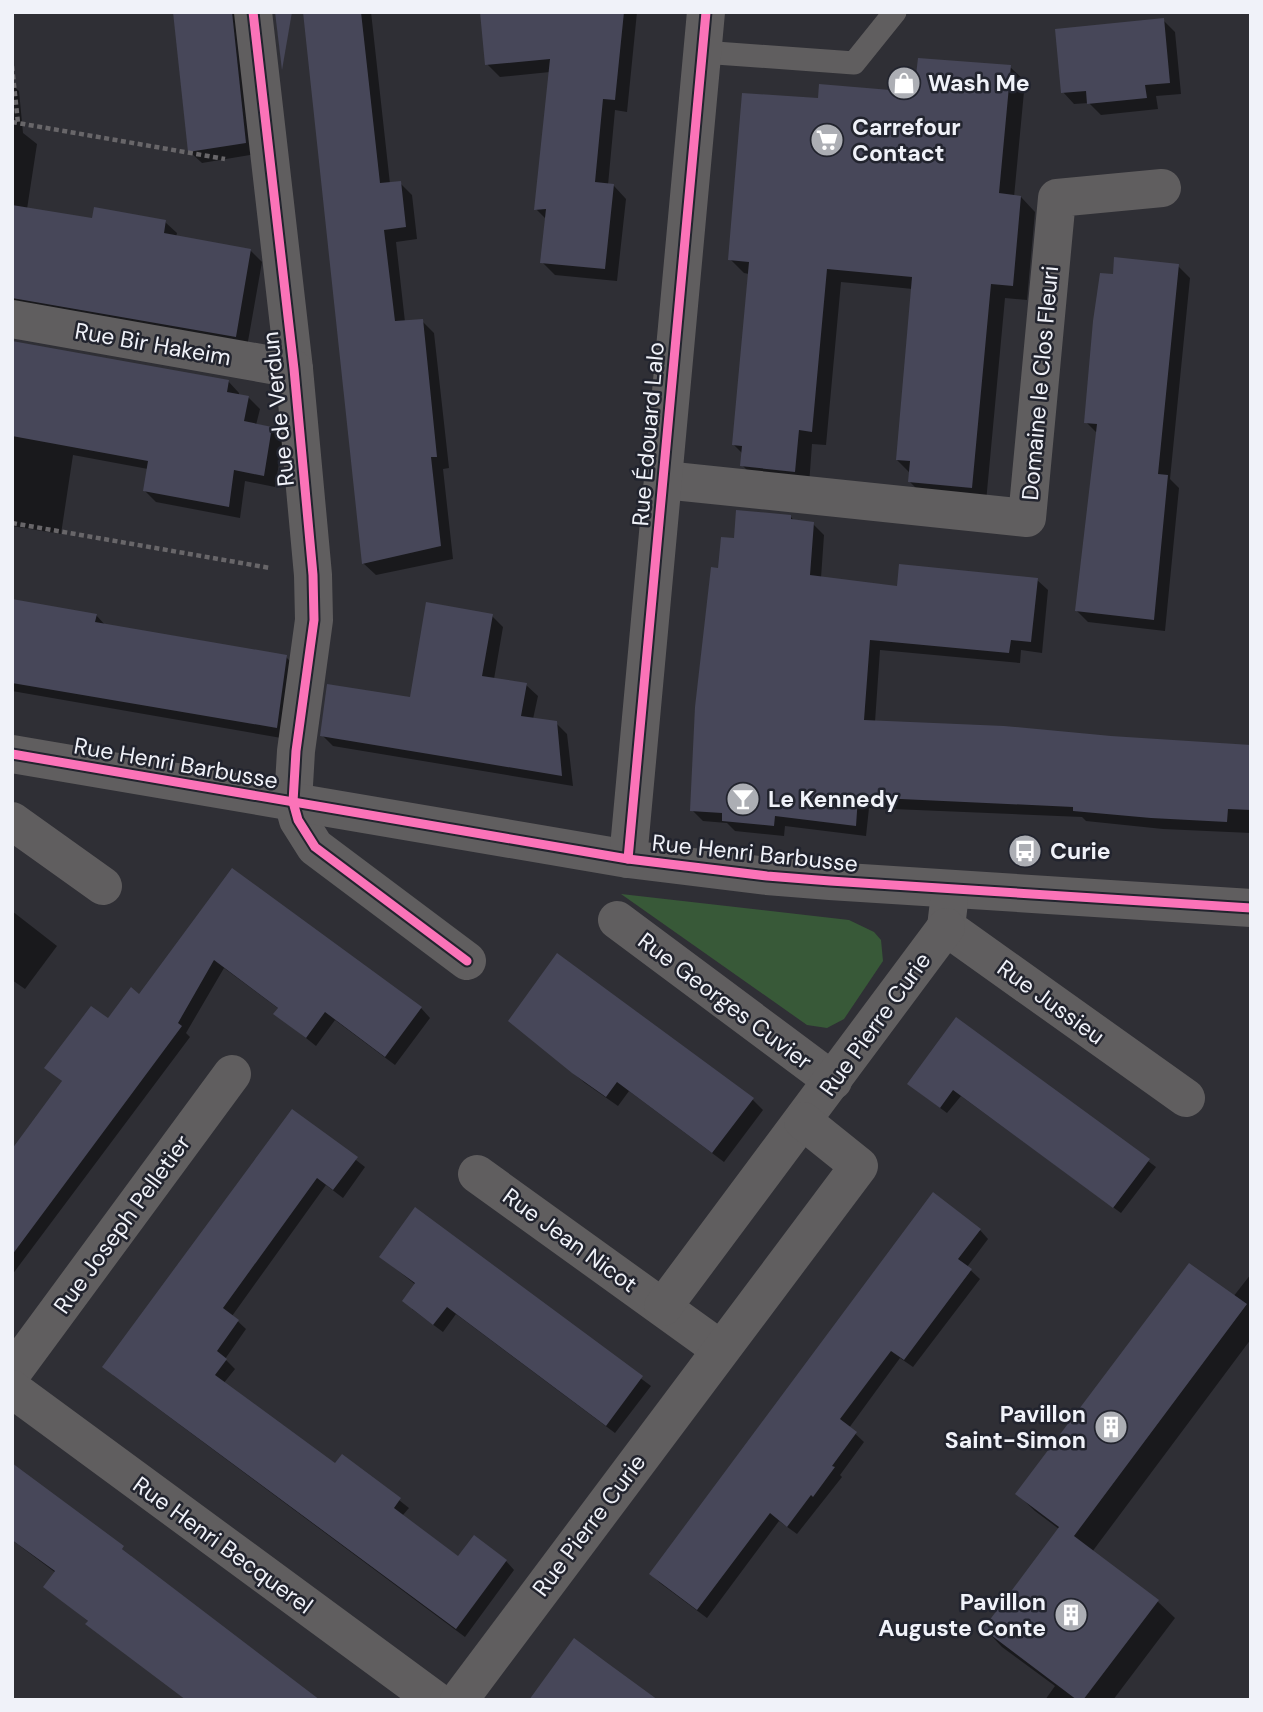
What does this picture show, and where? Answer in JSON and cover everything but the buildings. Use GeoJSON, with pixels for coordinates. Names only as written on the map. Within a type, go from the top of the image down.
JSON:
{"type":"FeatureCollection","features":[{"type":"Feature","properties":{"kind":"street","name":"Rue de Verdun"},"geometry":{"type":"LineString","coordinates":[[253,12],[294,369],[313,575],[314,620],[296,751],[293,802]]}},
{"type":"Feature","properties":{"kind":"street","name":"Rue Édouard Lalo"},"geometry":{"type":"LineString","coordinates":[[628,859],[706,12]]}},
{"type":"Feature","properties":{"kind":"street","name":"Domaine le Clos Fleuri"},"geometry":{"type":"LineString","coordinates":[[664,480],[1027,518],[1057,198],[1162,188]]}},
{"type":"Feature","properties":{"kind":"street","name":"Rue Bir Hakeim"},"geometry":{"type":"LineString","coordinates":[[12,319],[294,369]]}},
{"type":"Feature","properties":{"kind":"street","name":"Rue Henri Barbusse"},"geometry":{"type":"LineString","coordinates":[[12,754],[628,859],[767,876],[1251,908]]}},
{"type":"Feature","properties":{"kind":"street"},"geometry":{"type":"LineString","coordinates":[[293,802],[298,820],[315,847],[467,961]]}},
{"type":"Feature","properties":{"kind":"street"},"geometry":{"type":"LineString","coordinates":[[12,821],[103,886]]}},
{"type":"Feature","properties":{"kind":"street"},"geometry":{"type":"LineString","coordinates":[[946,927],[950,890]]}},
{"type":"Feature","properties":{"kind":"street","name":"Rue Georges Cuvier"},"geometry":{"type":"LineString","coordinates":[[617,920],[833,1081]]}},
{"type":"Feature","properties":{"kind":"street","name":"Rue Pierre Curie"},"geometry":{"type":"LineString","coordinates":[[663,1307],[946,927]]}},
{"type":"Feature","properties":{"kind":"street","name":"Rue Jussieu"},"geometry":{"type":"LineString","coordinates":[[946,927],[1186,1098]]}},
{"type":"Feature","properties":{"kind":"street","name":"Rue Joseph Pelletier"},"geometry":{"type":"LineString","coordinates":[[12,1373],[232,1074]]}},
{"type":"Feature","properties":{"kind":"street","name":"Rue Pierre Curie"},"geometry":{"type":"LineString","coordinates":[[458,1700],[859,1166],[803,1121]]}},
{"type":"Feature","properties":{"kind":"street","name":"Rue Jean Nicot"},"geometry":{"type":"LineString","coordinates":[[477,1174],[663,1307]]}},
{"type":"Feature","properties":{"kind":"street"},"geometry":{"type":"LineString","coordinates":[[663,1307],[720,1349]]}},
{"type":"Feature","properties":{"kind":"street","name":"Rue Henri Becquerel"},"geometry":{"type":"LineString","coordinates":[[12,1389],[435,1700]]}},
{"type":"Feature","properties":{"kind":"lane"},"geometry":{"type":"LineString","coordinates":[[702,52],[854,63],[895,12]]}},
{"type":"Feature","properties":{"kind":"path"},"geometry":{"type":"LineString","coordinates":[[12,66],[15,123],[270,167]]}},
{"type":"Feature","properties":{"kind":"path"},"geometry":{"type":"LineString","coordinates":[[12,523],[313,575]]}},
{"type":"Feature","properties":{"kind":"green space"},"geometry":{"type":"Polygon","coordinates":[[[621,894],[849,920],[874,932],[881,940],[883,961],[844,1019],[827,1028],[807,1025],[621,894]]]}},
{"type":"Feature","properties":{"kind":"cycle path"},"geometry":{"type":"LineString","coordinates":[[253,12],[294,369],[313,575],[314,620],[296,751],[293,802],[298,820],[315,847],[467,961]]}},
{"type":"Feature","properties":{"kind":"cycle path"},"geometry":{"type":"LineString","coordinates":[[628,859],[706,12]]}},
{"type":"Feature","properties":{"kind":"cycle path"},"geometry":{"type":"LineString","coordinates":[[12,754],[628,859],[830,881],[1251,908]]}},
{"type":"Feature","properties":{"kind":"place","name":"Wash Me"},"geometry":{"type":"Point","coordinates":[904,83]}},
{"type":"Feature","properties":{"kind":"place","name":"Carrefour Contact"},"geometry":{"type":"Point","coordinates":[827,140]}},
{"type":"Feature","properties":{"kind":"place","name":"Le Kennedy"},"geometry":{"type":"Point","coordinates":[743,799]}},
{"type":"Feature","properties":{"kind":"place","name":"Curie"},"geometry":{"type":"Point","coordinates":[1025,851]}},
{"type":"Feature","properties":{"kind":"place","name":"Pavillon Saint-Simon"},"geometry":{"type":"Point","coordinates":[1111,1427]}},
{"type":"Feature","properties":{"kind":"place","name":"Pavillon Auguste Conte"},"geometry":{"type":"Point","coordinates":[1071,1615]}}]}
